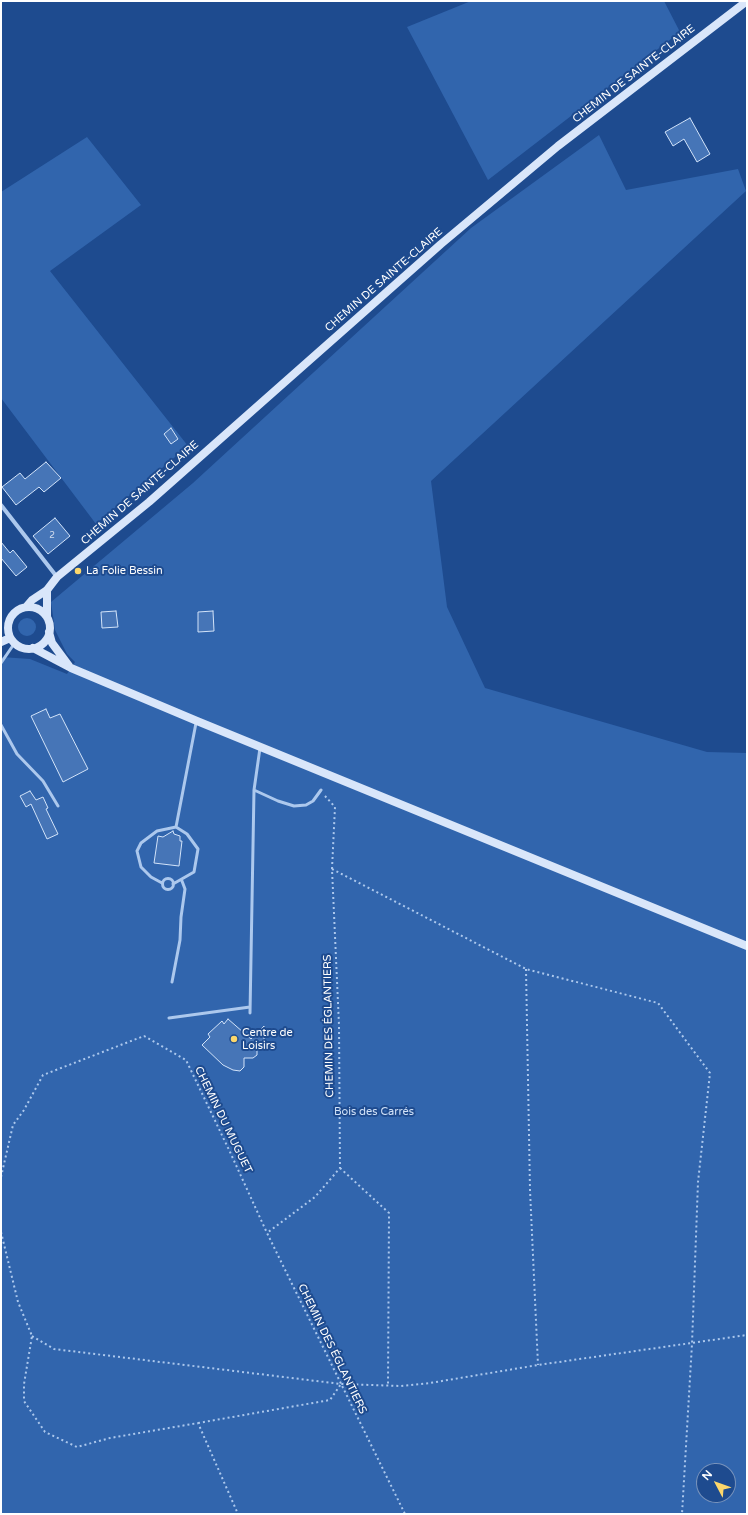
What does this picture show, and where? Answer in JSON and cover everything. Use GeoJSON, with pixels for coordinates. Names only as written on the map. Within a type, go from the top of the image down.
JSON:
{"type":"FeatureCollection","features":[{"type":"Feature","properties":{"kind":"main road","name":"CHEMIN DE SAINTE-CLAIRE"},"geometry":{"type":"LineString","coordinates":[[26,607],[32,600],[47,590],[58,577],[149,502],[466,223],[558,146],[747,2]]}},
{"type":"Feature","properties":{"kind":"main road"},"geometry":{"type":"LineString","coordinates":[[47,590],[46,617],[52,644],[71,668]]}},
{"type":"Feature","properties":{"kind":"main road"},"geometry":{"type":"LineString","coordinates":[[46,617],[38,609],[26,607],[16,611],[4,626],[12,641],[26,649],[33,648],[44,643],[49,632]]}},
{"type":"Feature","properties":{"kind":"main road"},"geometry":{"type":"LineString","coordinates":[[1,642],[12,641]]}},
{"type":"Feature","properties":{"kind":"main road"},"geometry":{"type":"LineString","coordinates":[[33,648],[71,668],[197,721],[747,946]]}},
{"type":"Feature","properties":{"kind":"street"},"geometry":{"type":"LineString","coordinates":[[1,505],[58,577]]}},
{"type":"Feature","properties":{"kind":"lane"},"geometry":{"type":"LineString","coordinates":[[1,663],[12,641]]}},
{"type":"Feature","properties":{"kind":"lane"},"geometry":{"type":"LineString","coordinates":[[176,827],[197,721]]}},
{"type":"Feature","properties":{"kind":"lane"},"geometry":{"type":"LineString","coordinates":[[1,725],[17,754],[43,781],[58,806]]}},
{"type":"Feature","properties":{"kind":"lane"},"geometry":{"type":"LineString","coordinates":[[250,1013],[254,790],[261,746]]}},
{"type":"Feature","properties":{"kind":"lane"},"geometry":{"type":"LineString","coordinates":[[254,790],[278,801],[294,806],[306,805],[313,801],[321,790]]}},
{"type":"Feature","properties":{"kind":"lane"},"geometry":{"type":"LineString","coordinates":[[176,827],[187,834],[198,849],[194,872],[173,884],[172,888],[167,890],[164,888],[162,883],[151,877],[141,867],[137,851],[141,843],[157,831],[176,827]]}},
{"type":"Feature","properties":{"kind":"lane"},"geometry":{"type":"LineString","coordinates":[[162,883],[163,880],[169,878],[173,884]]}},
{"type":"Feature","properties":{"kind":"lane"},"geometry":{"type":"LineString","coordinates":[[172,982],[180,940],[180,918],[185,889],[182,880]]}},
{"type":"Feature","properties":{"kind":"lane"},"geometry":{"type":"LineString","coordinates":[[169,1018],[250,1007]]}},
{"type":"Feature","properties":{"kind":"path","name":"CHEMIN DES ÉGLANTIERS"},"geometry":{"type":"LineString","coordinates":[[321,790],[334,807],[332,870],[338,1025],[340,1168]]}},
{"type":"Feature","properties":{"kind":"path"},"geometry":{"type":"LineString","coordinates":[[332,870],[526,970],[658,1003],[710,1073],[698,1182],[692,1344],[682,1514]]}},
{"type":"Feature","properties":{"kind":"path"},"geometry":{"type":"LineString","coordinates":[[526,970],[530,1190],[538,1365]]}},
{"type":"Feature","properties":{"kind":"path","name":"CHEMIN DU MUGUET"},"geometry":{"type":"LineString","coordinates":[[1,1177],[13,1125],[24,1110],[43,1074],[144,1036],[186,1060],[267,1233]]}},
{"type":"Feature","properties":{"kind":"path"},"geometry":{"type":"LineString","coordinates":[[267,1233],[315,1197],[340,1168],[389,1213],[388,1385]]}},
{"type":"Feature","properties":{"kind":"path"},"geometry":{"type":"LineString","coordinates":[[1,1232],[18,1302],[32,1336],[24,1384],[24,1401],[46,1432],[77,1447],[110,1438],[330,1400],[340,1384]]}},
{"type":"Feature","properties":{"kind":"path","name":"CHEMIN DES ÉGLANTIERS"},"geometry":{"type":"LineString","coordinates":[[267,1233],[405,1514]]}},
{"type":"Feature","properties":{"kind":"path"},"geometry":{"type":"LineString","coordinates":[[32,1336],[54,1349],[340,1384],[388,1385],[430,1383],[538,1365],[747,1335]]}},
{"type":"Feature","properties":{"kind":"path"},"geometry":{"type":"LineString","coordinates":[[198,1423],[238,1514]]}},
{"type":"Feature","properties":{"kind":"green space"},"geometry":{"type":"Polygon","coordinates":[[[471,1],[664,1],[680,32],[488,180],[407,27],[471,1]]]}},
{"type":"Feature","properties":{"kind":"green space","name":"Bois des Carrés"},"geometry":{"type":"Polygon","coordinates":[[[599,135],[626,190],[738,169],[746,191],[431,481],[447,607],[485,688],[707,752],[747,753],[747,1514],[1,1514],[1,657],[30,659],[67,674],[75,662],[67,654],[55,630],[51,602],[193,483],[471,228],[599,135]]]}},
{"type":"Feature","properties":{"kind":"green space"},"geometry":{"type":"Polygon","coordinates":[[[87,137],[141,205],[50,271],[188,446],[96,524],[1,398],[1,192],[87,137]]]}},
{"type":"Feature","properties":{"kind":"green space"},"geometry":{"type":"Polygon","coordinates":[[[23,618],[31,618],[36,623],[34,634],[31,636],[23,636],[18,631],[18,623],[23,618]]]}},
{"type":"Feature","properties":{"kind":"building"},"geometry":{"type":"Polygon","coordinates":[[[690,118],[710,154],[697,162],[684,139],[673,146],[665,132],[690,118]]]}},
{"type":"Feature","properties":{"kind":"building"},"geometry":{"type":"Polygon","coordinates":[[[171,428],[178,439],[171,444],[164,434],[171,428]]]}},
{"type":"Feature","properties":{"kind":"building"},"geometry":{"type":"Polygon","coordinates":[[[46,462],[61,478],[44,492],[39,487],[16,505],[2,487],[20,473],[25,479],[46,462]]]}},
{"type":"Feature","properties":{"kind":"building"},"geometry":{"type":"Polygon","coordinates":[[[55,518],[70,536],[48,554],[33,536],[55,518]]]}},
{"type":"Feature","properties":{"kind":"building"},"geometry":{"type":"Polygon","coordinates":[[[1,542],[10,553],[13,550],[27,567],[16,576],[1,558],[1,542]]]}},
{"type":"Feature","properties":{"kind":"building"},"geometry":{"type":"Polygon","coordinates":[[[116,611],[118,627],[102,628],[101,612],[116,611]]]}},
{"type":"Feature","properties":{"kind":"building"},"geometry":{"type":"Polygon","coordinates":[[[213,611],[214,631],[198,632],[198,612],[213,611]]]}},
{"type":"Feature","properties":{"kind":"building"},"geometry":{"type":"Polygon","coordinates":[[[46,709],[50,718],[60,714],[88,769],[63,782],[31,716],[46,709]]]}},
{"type":"Feature","properties":{"kind":"building"},"geometry":{"type":"Polygon","coordinates":[[[30,791],[36,800],[43,797],[48,808],[46,809],[58,834],[47,839],[31,804],[26,807],[20,796],[30,791]]]}},
{"type":"Feature","properties":{"kind":"building"},"geometry":{"type":"Polygon","coordinates":[[[173,831],[174,834],[180,836],[180,841],[182,841],[179,866],[154,863],[158,836],[163,837],[173,831]]]}},
{"type":"Feature","properties":{"kind":"building"},"geometry":{"type":"Polygon","coordinates":[[[228,1019],[251,1039],[264,1026],[264,1046],[257,1047],[257,1055],[253,1058],[244,1058],[244,1067],[240,1071],[233,1070],[223,1065],[202,1045],[210,1037],[208,1034],[222,1021],[224,1024],[228,1019]]]}},
{"type":"Feature","properties":{"kind":"place","name":"La Folie Bessin"},"geometry":{"type":"Point","coordinates":[78,571]}},
{"type":"Feature","properties":{"kind":"place","name":"Centre de Loisirs"},"geometry":{"type":"Point","coordinates":[234,1039]}}]}
